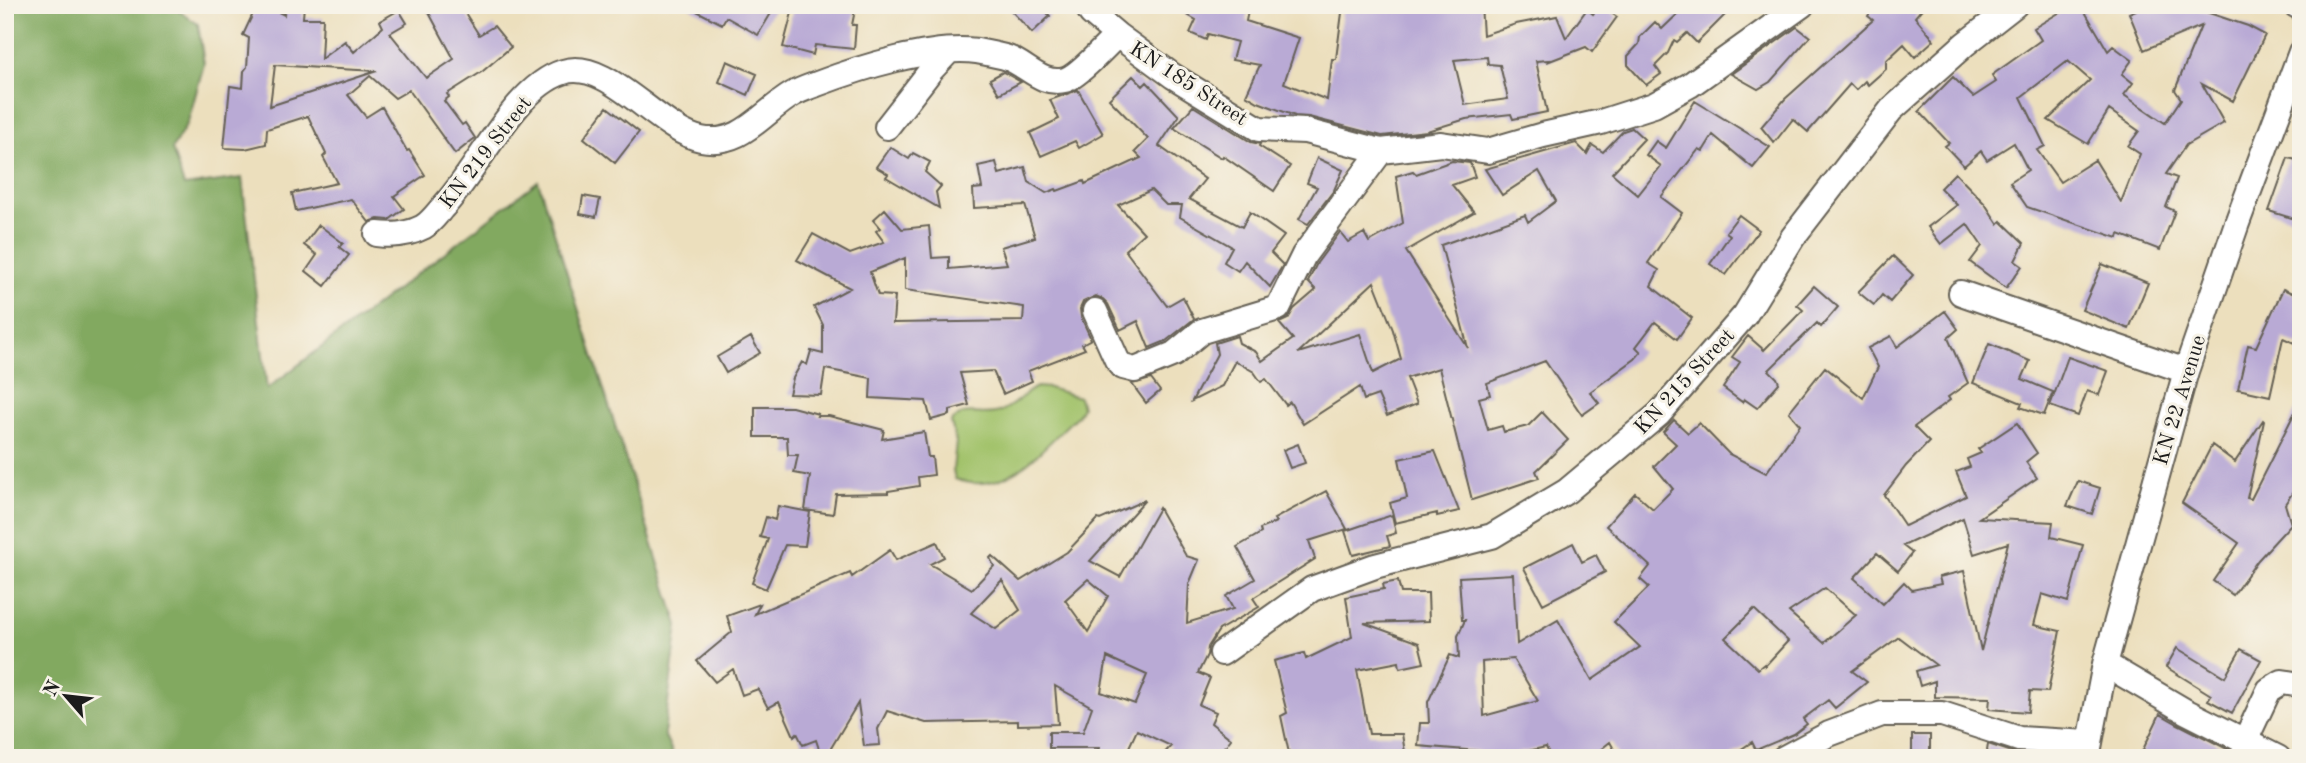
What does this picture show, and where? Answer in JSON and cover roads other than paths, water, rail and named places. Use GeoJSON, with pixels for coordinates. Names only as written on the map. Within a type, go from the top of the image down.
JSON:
{"type":"FeatureCollection","features":[{"type":"Feature","properties":{"kind":"street","name":"KN 185 Street"},"geometry":{"type":"LineString","coordinates":[[1087,5],[1091,13],[1117,35],[1173,76],[1259,129],[1305,131],[1381,151],[1441,144],[1488,151],[1601,122],[1654,105],[1690,85],[1802,5]]}},
{"type":"Feature","properties":{"kind":"street","name":"KN 215 Street"},"geometry":{"type":"LineString","coordinates":[[1222,653],[1312,589],[1375,566],[1492,536],[1577,482],[1659,414],[1745,315],[1793,237],[1891,110],[1965,44],[2015,5]]}},
{"type":"Feature","properties":{"kind":"street"},"geometry":{"type":"LineString","coordinates":[[2295,5],[2301,8]]}},
{"type":"Feature","properties":{"kind":"street","name":"KN 219 Street"},"geometry":{"type":"LineString","coordinates":[[377,234],[406,234],[426,225],[453,197],[534,89],[549,76],[572,69],[593,74],[618,87],[685,134],[716,141],[736,136],[793,94],[865,66],[933,52],[974,51],[1009,58],[1038,76],[1052,81],[1067,80],[1117,35]]}},
{"type":"Feature","properties":{"kind":"street"},"geometry":{"type":"LineString","coordinates":[[887,127],[948,52]]}},
{"type":"Feature","properties":{"kind":"street","name":"KN 22 Avenue"},"geometry":{"type":"LineString","coordinates":[[2088,750],[2105,664],[2186,371],[2237,223],[2301,52]]}},
{"type":"Feature","properties":{"kind":"street"},"geometry":{"type":"LineString","coordinates":[[1095,311],[1117,360],[1123,367],[1135,370],[1174,354],[1202,331],[1278,308],[1304,255],[1381,151]]}},
{"type":"Feature","properties":{"kind":"street"},"geometry":{"type":"LineString","coordinates":[[1961,293],[2186,371]]}},
{"type":"Feature","properties":{"kind":"street"},"geometry":{"type":"LineString","coordinates":[[2105,664],[2185,711],[2278,758]]}},
{"type":"Feature","properties":{"kind":"street"},"geometry":{"type":"LineString","coordinates":[[2245,741],[2269,690],[2282,682],[2301,685]]}},
{"type":"Feature","properties":{"kind":"street"},"geometry":{"type":"LineString","coordinates":[[1784,758],[1829,734],[1882,714],[1942,714],[2019,739],[2088,750]]}}]}
